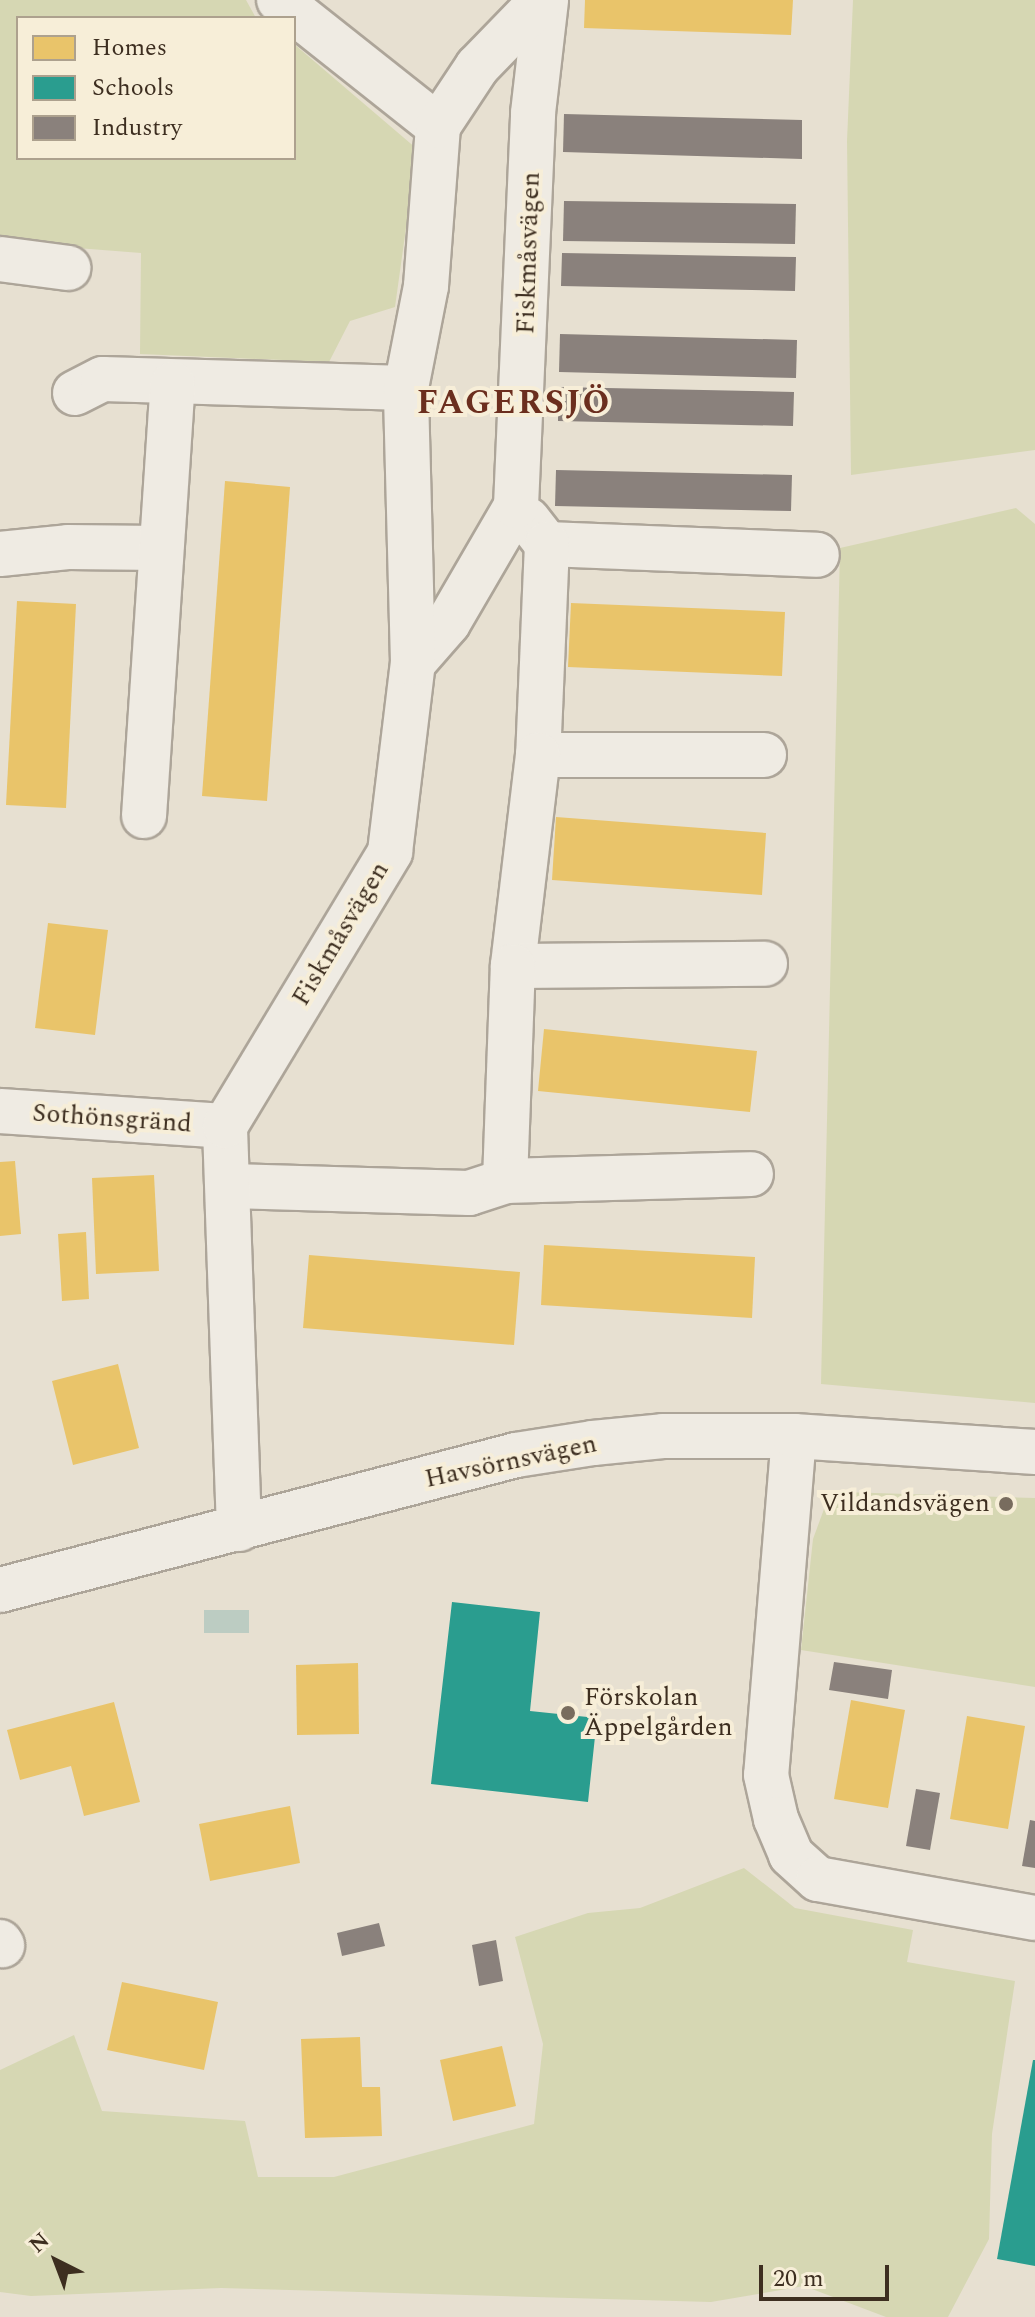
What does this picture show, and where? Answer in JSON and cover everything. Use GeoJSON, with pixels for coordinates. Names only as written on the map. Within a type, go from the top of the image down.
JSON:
{"type":"FeatureCollection","features":[{"type":"Feature","properties":{"kind":"street"},"geometry":{"type":"LineString","coordinates":[[279,0],[438,126]]}},
{"type":"Feature","properties":{"kind":"street","name":"Fiskmåsvägen"},"geometry":{"type":"LineString","coordinates":[[225,1126],[390,852],[413,663],[406,388],[426,286],[438,126],[477,67],[544,0]]}},
{"type":"Feature","properties":{"kind":"street","name":"Fiskmåsvägen"},"geometry":{"type":"LineString","coordinates":[[413,663],[448,623],[516,506],[533,113],[544,0]]}},
{"type":"Feature","properties":{"kind":"street"},"geometry":{"type":"LineString","coordinates":[[0,259],[68,268]]}},
{"type":"Feature","properties":{"kind":"street"},"geometry":{"type":"LineString","coordinates":[[75,393],[103,379],[173,384],[406,388]]}},
{"type":"Feature","properties":{"kind":"street"},"geometry":{"type":"LineString","coordinates":[[144,816],[173,384]]}},
{"type":"Feature","properties":{"kind":"street"},"geometry":{"type":"LineString","coordinates":[[505,1181],[513,966],[538,755],[547,544],[516,506]]}},
{"type":"Feature","properties":{"kind":"street"},"geometry":{"type":"LineString","coordinates":[[547,544],[817,555]]}},
{"type":"Feature","properties":{"kind":"street"},"geometry":{"type":"LineString","coordinates":[[0,554],[68,547],[160,548]]}},
{"type":"Feature","properties":{"kind":"street"},"geometry":{"type":"LineString","coordinates":[[538,755],[764,755]]}},
{"type":"Feature","properties":{"kind":"street"},"geometry":{"type":"LineString","coordinates":[[513,966],[765,964]]}},
{"type":"Feature","properties":{"kind":"street","name":"Sothönsgränd"},"geometry":{"type":"LineString","coordinates":[[0,1111],[225,1126]]}},
{"type":"Feature","properties":{"kind":"street"},"geometry":{"type":"LineString","coordinates":[[225,1126],[231,1186],[239,1529]]}},
{"type":"Feature","properties":{"kind":"street"},"geometry":{"type":"LineString","coordinates":[[231,1186],[469,1193],[505,1181],[751,1174]]}},
{"type":"Feature","properties":{"kind":"street","name":"Havsörnsvägen"},"geometry":{"type":"LineString","coordinates":[[0,1590],[516,1455],[663,1436],[794,1436],[1035,1452]]}},
{"type":"Feature","properties":{"kind":"street"},"geometry":{"type":"LineString","coordinates":[[794,1436],[766,1775],[776,1819],[791,1855],[818,1879],[1035,1918]]}},
{"type":"Feature","properties":{"kind":"green space"},"geometry":{"type":"Polygon","coordinates":[[[0,0],[246,0],[255,16],[16,16],[16,160],[296,160],[296,46],[417,149],[395,307],[350,321],[329,362],[140,354],[141,253],[0,242],[0,0]]]}},
{"type":"Feature","properties":{"kind":"green space"},"geometry":{"type":"Polygon","coordinates":[[[853,0],[1035,0],[1035,450],[851,475],[847,141],[853,0]]]}},
{"type":"Feature","properties":{"kind":"green space"},"geometry":{"type":"Polygon","coordinates":[[[1016,508],[1035,524],[1035,1403],[821,1384],[840,548],[1016,508]]]}},
{"type":"Feature","properties":{"kind":"green space"},"geometry":{"type":"Polygon","coordinates":[[[843,1492],[1035,1498],[1035,1687],[801,1650],[813,1539],[824,1509],[843,1492]]]}},
{"type":"Feature","properties":{"kind":"green space"},"geometry":{"type":"Polygon","coordinates":[[[744,1868],[795,1908],[913,1930],[907,1962],[1015,1981],[992,2134],[989,2239],[948,2317],[886,2317],[804,2286],[711,2302],[221,2288],[31,2296],[0,2292],[0,2070],[74,2035],[102,2111],[245,2121],[258,2177],[334,2177],[534,2124],[543,2044],[515,1937],[588,1913],[640,1908],[744,1868]]]}},
{"type":"Feature","properties":{"kind":"shaded area"},"geometry":{"type":"Polygon","coordinates":[[[204,1610],[249,1610],[249,1633],[204,1633],[204,1610]]]}},
{"type":"Feature","properties":{"kind":"building: Homes"},"geometry":{"type":"Polygon","coordinates":[[[585,0],[793,0],[791,35],[584,28],[585,0]]]}},
{"type":"Feature","properties":{"kind":"building: Homes"},"geometry":{"type":"Polygon","coordinates":[[[225,481],[290,487],[267,801],[202,796],[225,481]]]}},
{"type":"Feature","properties":{"kind":"building: Homes"},"geometry":{"type":"Polygon","coordinates":[[[17,601],[76,604],[66,808],[6,805],[17,601]]]}},
{"type":"Feature","properties":{"kind":"building: Homes"},"geometry":{"type":"Polygon","coordinates":[[[571,603],[785,612],[782,676],[568,667],[571,603]]]}},
{"type":"Feature","properties":{"kind":"building: Homes"},"geometry":{"type":"Polygon","coordinates":[[[556,817],[766,833],[762,895],[552,880],[556,817]]]}},
{"type":"Feature","properties":{"kind":"building: Homes"},"geometry":{"type":"Polygon","coordinates":[[[48,923],[108,930],[95,1035],[35,1028],[48,923]]]}},
{"type":"Feature","properties":{"kind":"building: Homes"},"geometry":{"type":"Polygon","coordinates":[[[544,1029],[757,1051],[750,1112],[538,1091],[544,1029]]]}},
{"type":"Feature","properties":{"kind":"building: Homes"},"geometry":{"type":"Polygon","coordinates":[[[15,1161],[21,1234],[0,1236],[0,1162],[15,1161]]]}},
{"type":"Feature","properties":{"kind":"building: Homes"},"geometry":{"type":"Polygon","coordinates":[[[154,1175],[159,1271],[96,1274],[92,1178],[154,1175]]]}},
{"type":"Feature","properties":{"kind":"building: Homes"},"geometry":{"type":"Polygon","coordinates":[[[86,1232],[89,1299],[62,1301],[58,1234],[86,1232]]]}},
{"type":"Feature","properties":{"kind":"building: Homes"},"geometry":{"type":"Polygon","coordinates":[[[544,1245],[755,1257],[752,1318],[541,1305],[544,1245]]]}},
{"type":"Feature","properties":{"kind":"building: Homes"},"geometry":{"type":"Polygon","coordinates":[[[309,1255],[520,1272],[514,1345],[303,1328],[309,1255]]]}},
{"type":"Feature","properties":{"kind":"building: Homes"},"geometry":{"type":"Polygon","coordinates":[[[118,1364],[139,1448],[73,1465],[52,1381],[118,1364]]]}},
{"type":"Feature","properties":{"kind":"building: Homes"},"geometry":{"type":"Polygon","coordinates":[[[358,1663],[359,1734],[297,1735],[296,1665],[358,1663]]]}},
{"type":"Feature","properties":{"kind":"building: Homes"},"geometry":{"type":"Polygon","coordinates":[[[851,1700],[905,1710],[888,1808],[834,1799],[851,1700]]]}},
{"type":"Feature","properties":{"kind":"building: Homes"},"geometry":{"type":"Polygon","coordinates":[[[114,1702],[140,1802],[84,1816],[71,1766],[20,1780],[7,1730],[114,1702]]]}},
{"type":"Feature","properties":{"kind":"building: Homes"},"geometry":{"type":"Polygon","coordinates":[[[967,1716],[1025,1726],[1008,1829],[950,1819],[967,1716]]]}},
{"type":"Feature","properties":{"kind":"building: Homes"},"geometry":{"type":"Polygon","coordinates":[[[290,1806],[300,1863],[210,1881],[199,1824],[290,1806]]]}},
{"type":"Feature","properties":{"kind":"building: Homes"},"geometry":{"type":"Polygon","coordinates":[[[122,1982],[218,2002],[204,2070],[107,2050],[122,1982]]]}},
{"type":"Feature","properties":{"kind":"building: Homes"},"geometry":{"type":"Polygon","coordinates":[[[360,2037],[362,2087],[380,2087],[382,2136],[305,2138],[301,2039],[360,2037]]]}},
{"type":"Feature","properties":{"kind":"building: Homes"},"geometry":{"type":"Polygon","coordinates":[[[502,2046],[516,2106],[453,2121],[440,2060],[502,2046]]]}},
{"type":"Feature","properties":{"kind":"building: Schools"},"geometry":{"type":"Polygon","coordinates":[[[452,1602],[540,1612],[530,1711],[597,1718],[588,1802],[431,1784],[452,1602]]]}},
{"type":"Feature","properties":{"kind":"building: Schools"},"geometry":{"type":"Polygon","coordinates":[[[1035,2060],[1035,2266],[997,2259],[1035,2060]]]}},
{"type":"Feature","properties":{"kind":"building: Industry"},"geometry":{"type":"Polygon","coordinates":[[[564,114],[802,120],[802,159],[563,152],[564,114]]]}},
{"type":"Feature","properties":{"kind":"building: Industry"},"geometry":{"type":"Polygon","coordinates":[[[564,201],[796,204],[795,244],[563,241],[564,201]]]}},
{"type":"Feature","properties":{"kind":"building: Industry"},"geometry":{"type":"Polygon","coordinates":[[[562,253],[796,257],[795,291],[561,286],[562,253]]]}},
{"type":"Feature","properties":{"kind":"building: Industry"},"geometry":{"type":"Polygon","coordinates":[[[560,334],[797,340],[796,378],[559,372],[560,334]]]}},
{"type":"Feature","properties":{"kind":"building: Industry"},"geometry":{"type":"Polygon","coordinates":[[[558,387],[794,392],[793,426],[558,421],[558,387]]]}},
{"type":"Feature","properties":{"kind":"building: Industry"},"geometry":{"type":"Polygon","coordinates":[[[556,470],[792,475],[791,511],[555,506],[556,470]]]}},
{"type":"Feature","properties":{"kind":"building: Industry"},"geometry":{"type":"Polygon","coordinates":[[[834,1662],[892,1670],[888,1699],[829,1690],[834,1662]]]}},
{"type":"Feature","properties":{"kind":"building: Industry"},"geometry":{"type":"Polygon","coordinates":[[[916,1789],[940,1793],[930,1850],[906,1846],[916,1789]]]}},
{"type":"Feature","properties":{"kind":"building: Industry"},"geometry":{"type":"Polygon","coordinates":[[[1030,1820],[1035,1821],[1035,1868],[1022,1866],[1030,1820]]]}},
{"type":"Feature","properties":{"kind":"building: Industry"},"geometry":{"type":"Polygon","coordinates":[[[379,1923],[385,1946],[342,1956],[337,1933],[379,1923]]]}},
{"type":"Feature","properties":{"kind":"building: Industry"},"geometry":{"type":"Polygon","coordinates":[[[496,1940],[503,1981],[479,1986],[472,1945],[496,1940]]]}},
{"type":"Feature","properties":{"kind":"place","name":"Vildandsvägen"},"geometry":{"type":"Point","coordinates":[1006,1504]}},
{"type":"Feature","properties":{"kind":"place","name":"Förskolan Äppelgården"},"geometry":{"type":"Point","coordinates":[568,1713]}},
{"type":"Feature","properties":{"kind":"district","name":"FAGERSJÖ"},"geometry":{"type":"Point","coordinates":[514,404]}}]}
